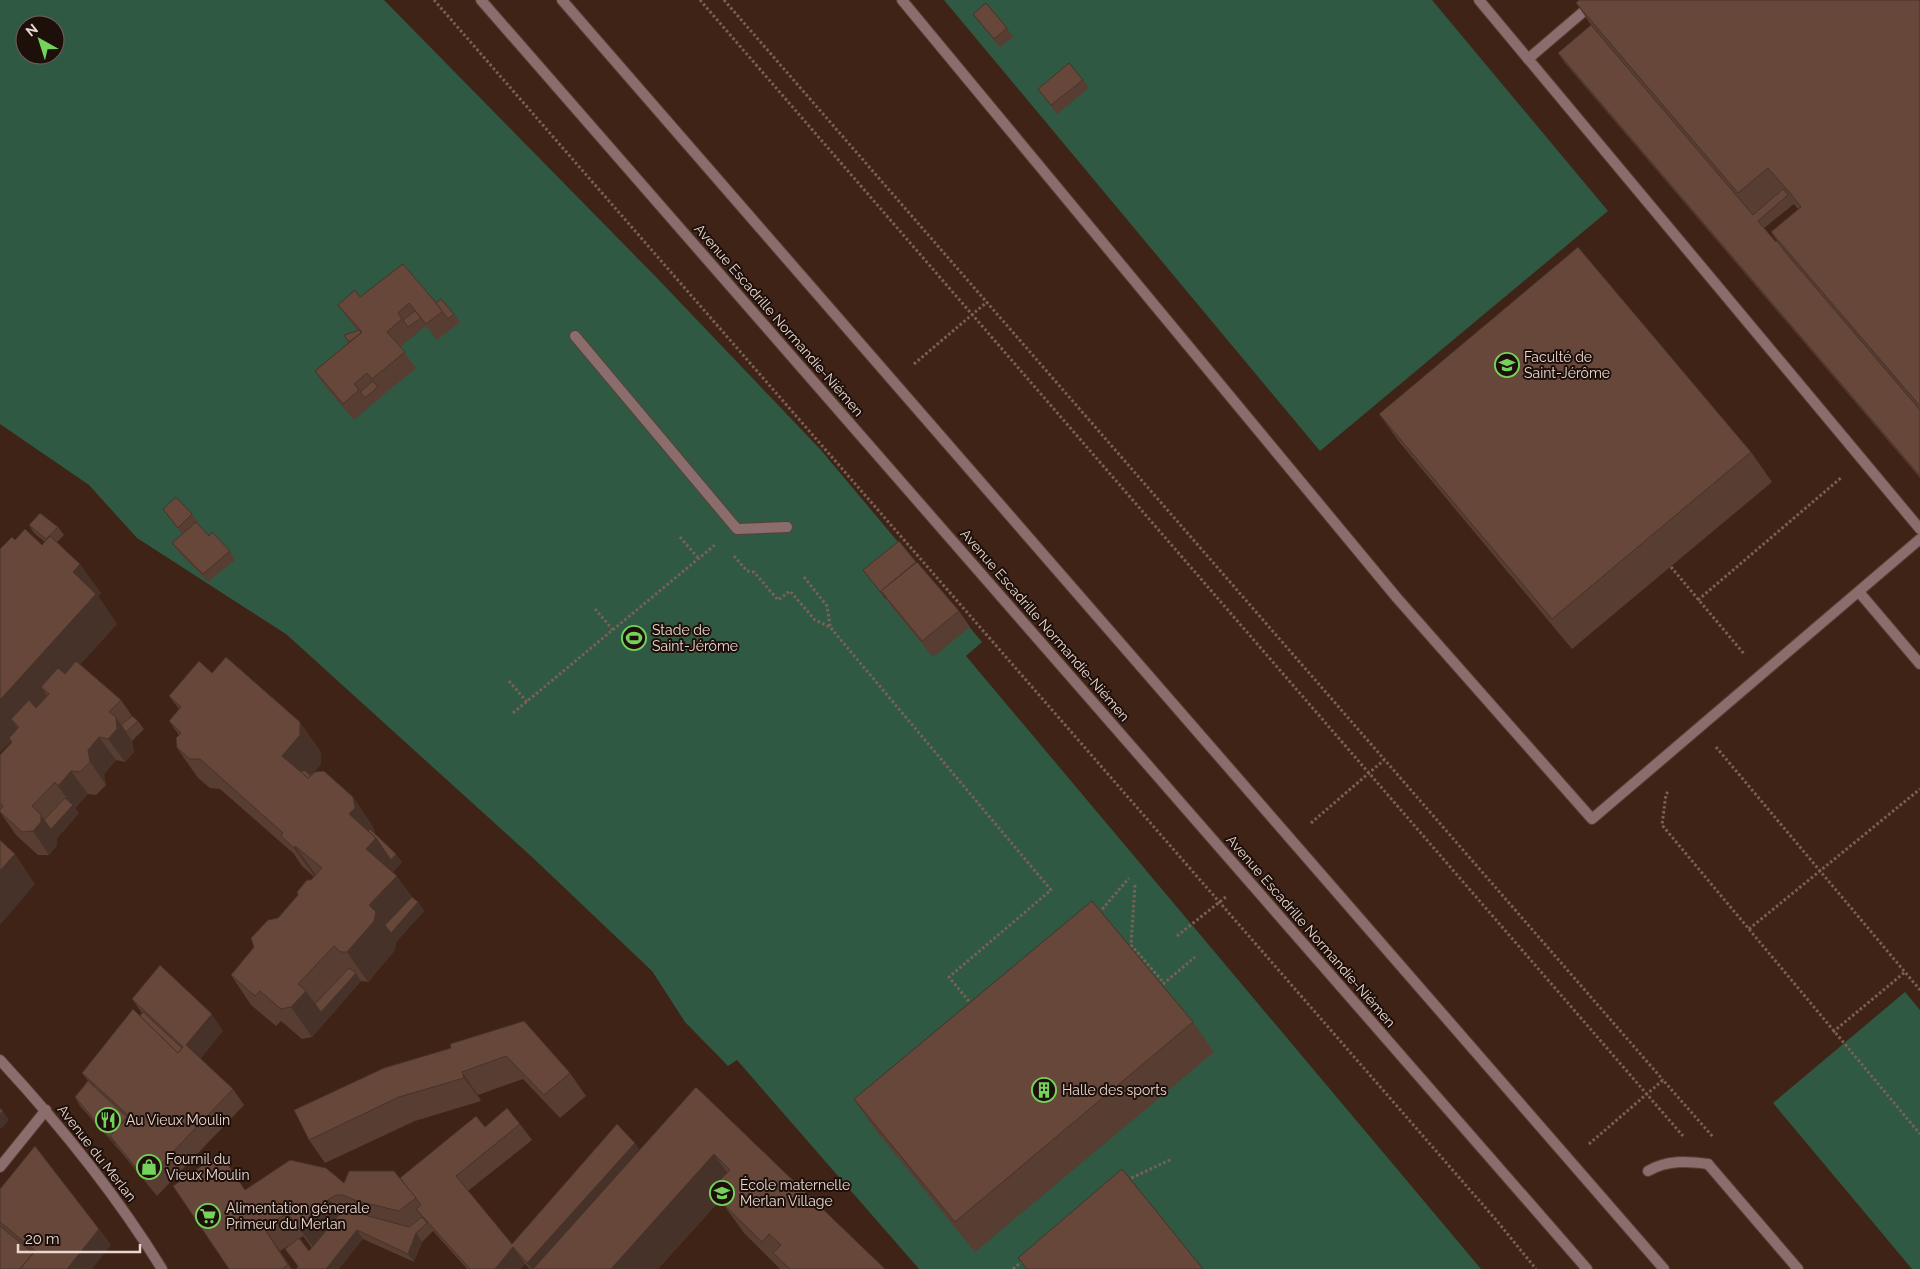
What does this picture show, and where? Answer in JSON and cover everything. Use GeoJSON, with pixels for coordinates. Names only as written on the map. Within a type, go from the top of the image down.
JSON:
{"type":"FeatureCollection","features":[{"type":"Feature","properties":{"kind":"street","name":"Avenue Escadrille Normandie-Niémen"},"geometry":{"type":"LineString","coordinates":[[482,0],[1587,1269]]}},
{"type":"Feature","properties":{"kind":"street"},"geometry":{"type":"LineString","coordinates":[[562,0],[1664,1269]]}},
{"type":"Feature","properties":{"kind":"street"},"geometry":{"type":"LineString","coordinates":[[902,0],[1397,598],[1592,819],[1920,540]]}},
{"type":"Feature","properties":{"kind":"street"},"geometry":{"type":"LineString","coordinates":[[1479,0],[1920,529]]}},
{"type":"Feature","properties":{"kind":"street"},"geometry":{"type":"LineString","coordinates":[[1528,59],[1597,0]]}},
{"type":"Feature","properties":{"kind":"street"},"geometry":{"type":"LineString","coordinates":[[575,336],[737,529],[787,528]]}},
{"type":"Feature","properties":{"kind":"street"},"geometry":{"type":"LineString","coordinates":[[1859,592],[1920,664]]}},
{"type":"Feature","properties":{"kind":"street","name":"Avenue du Merlan"},"geometry":{"type":"LineString","coordinates":[[0,1060],[46,1110],[113,1195],[138,1229],[162,1269]]}},
{"type":"Feature","properties":{"kind":"street"},"geometry":{"type":"LineString","coordinates":[[0,1167],[46,1110]]}},
{"type":"Feature","properties":{"kind":"street"},"geometry":{"type":"LineString","coordinates":[[1648,1171],[1659,1165],[1683,1161],[1708,1164],[1798,1269]]}},
{"type":"Feature","properties":{"kind":"path"},"geometry":{"type":"LineString","coordinates":[[434,0],[1497,1221],[1536,1269]]}},
{"type":"Feature","properties":{"kind":"path"},"geometry":{"type":"LineString","coordinates":[[700,0],[1708,1164]]}},
{"type":"Feature","properties":{"kind":"path"},"geometry":{"type":"LineString","coordinates":[[724,0],[1718,1143]]}},
{"type":"Feature","properties":{"kind":"path"},"geometry":{"type":"LineString","coordinates":[[1698,600],[1862,460]]}},
{"type":"Feature","properties":{"kind":"path"},"geometry":{"type":"LineString","coordinates":[[680,537],[698,558]]}},
{"type":"Feature","properties":{"kind":"path"},"geometry":{"type":"LineString","coordinates":[[513,713],[720,540]]}},
{"type":"Feature","properties":{"kind":"path"},"geometry":{"type":"LineString","coordinates":[[731,553],[747,571],[754,572],[778,600],[790,591],[815,620],[830,626],[1051,890],[949,977],[973,1006]]}},
{"type":"Feature","properties":{"kind":"path"},"geometry":{"type":"LineString","coordinates":[[1671,567],[1761,675]]}},
{"type":"Feature","properties":{"kind":"path"},"geometry":{"type":"LineString","coordinates":[[804,577],[827,606],[830,626]]}},
{"type":"Feature","properties":{"kind":"path"},"geometry":{"type":"LineString","coordinates":[[595,609],[613,630]]}},
{"type":"Feature","properties":{"kind":"path"},"geometry":{"type":"LineString","coordinates":[[509,681],[527,702]]}},
{"type":"Feature","properties":{"kind":"path"},"geometry":{"type":"LineString","coordinates":[[1700,727],[1920,990]]}},
{"type":"Feature","properties":{"kind":"path"},"geometry":{"type":"LineString","coordinates":[[1710,754],[1717,748]]}},
{"type":"Feature","properties":{"kind":"path"},"geometry":{"type":"LineString","coordinates":[[1673,787],[1666,794],[1662,826],[1920,1134]]}},
{"type":"Feature","properties":{"kind":"path"},"geometry":{"type":"LineString","coordinates":[[1749,929],[1920,789]]}},
{"type":"Feature","properties":{"kind":"path"},"geometry":{"type":"LineString","coordinates":[[1096,916],[1129,878]]}},
{"type":"Feature","properties":{"kind":"path"},"geometry":{"type":"LineString","coordinates":[[1135,885],[1131,945],[1164,983]]}},
{"type":"Feature","properties":{"kind":"path"},"geometry":{"type":"LineString","coordinates":[[1177,936],[1219,902]]}},
{"type":"Feature","properties":{"kind":"path"},"geometry":{"type":"LineString","coordinates":[[1159,987],[1195,957]]}},
{"type":"Feature","properties":{"kind":"path"},"geometry":{"type":"LineString","coordinates":[[1833,1032],[1905,972]]}},
{"type":"Feature","properties":{"kind":"path"},"geometry":{"type":"LineString","coordinates":[[1570,1160],[1663,1080]]}},
{"type":"Feature","properties":{"kind":"path"},"geometry":{"type":"LineString","coordinates":[[1119,1183],[1172,1159]]}},
{"type":"Feature","properties":{"kind":"path"},"geometry":{"type":"LineString","coordinates":[[1497,1221],[1525,1197]]}},
{"type":"Feature","properties":{"kind":"path"},"geometry":{"type":"LineString","coordinates":[[1013,1269],[1028,1257]]}},
{"type":"Feature","properties":{"kind":"green space","name":"Stade de Saint-Jérôme"},"geometry":{"type":"Polygon","coordinates":[[[0,0],[384,0],[656,277],[820,449],[982,642],[966,656],[1481,1269],[919,1269],[737,1060],[728,1066],[685,1022],[652,971],[532,857],[286,634],[137,538],[89,485],[0,424],[0,0]]]}},
{"type":"Feature","properties":{"kind":"green space"},"geometry":{"type":"Polygon","coordinates":[[[944,0],[1432,0],[1608,211],[1320,451],[944,0]]]}},
{"type":"Feature","properties":{"kind":"green space"},"geometry":{"type":"Polygon","coordinates":[[[1905,992],[1920,1010],[1920,1269],[1912,1269],[1773,1103],[1905,992]]]}},
{"type":"Feature","properties":{"kind":"building"},"geometry":{"type":"Polygon","coordinates":[[[1579,0],[1920,0],[1920,406],[1771,232],[1801,207],[1791,194],[1768,168],[1738,193],[1576,3],[1579,0]]]}},
{"type":"Feature","properties":{"kind":"building"},"geometry":{"type":"Polygon","coordinates":[[[986,3],[1007,28],[994,39],[973,14],[986,3]]]}},
{"type":"Feature","properties":{"kind":"building"},"geometry":{"type":"Polygon","coordinates":[[[1591,25],[1753,215],[1783,189],[1788,195],[1758,221],[1920,410],[1920,476],[1558,53],[1591,25]]]}},
{"type":"Feature","properties":{"kind":"building"},"geometry":{"type":"Polygon","coordinates":[[[1069,63],[1083,80],[1051,105],[1038,89],[1069,63]]]}},
{"type":"Feature","properties":{"kind":"building"},"geometry":{"type":"Polygon","coordinates":[[[1578,247],[1751,452],[1552,619],[1379,414],[1578,247]]]}},
{"type":"Feature","properties":{"kind":"building"},"geometry":{"type":"Polygon","coordinates":[[[403,264],[443,311],[426,324],[409,303],[398,313],[402,319],[387,332],[405,352],[372,379],[367,373],[354,384],[359,390],[343,404],[315,371],[362,332],[338,305],[355,290],[360,297],[403,264]]]}},
{"type":"Feature","properties":{"kind":"building"},"geometry":{"type":"Polygon","coordinates":[[[441,299],[454,314],[448,319],[436,303],[441,299]]]}},
{"type":"Feature","properties":{"kind":"building"},"geometry":{"type":"Polygon","coordinates":[[[415,311],[421,318],[408,327],[403,320],[415,311]]]}},
{"type":"Feature","properties":{"kind":"building"},"geometry":{"type":"Polygon","coordinates":[[[360,330],[361,333],[349,342],[344,335],[360,330]]]}},
{"type":"Feature","properties":{"kind":"building"},"geometry":{"type":"Polygon","coordinates":[[[373,381],[378,387],[365,398],[360,392],[373,381]]]}},
{"type":"Feature","properties":{"kind":"building"},"geometry":{"type":"Polygon","coordinates":[[[176,497],[192,514],[178,528],[163,509],[176,497]]]}},
{"type":"Feature","properties":{"kind":"building"},"geometry":{"type":"Polygon","coordinates":[[[40,513],[58,527],[46,539],[29,525],[40,513]]]}},
{"type":"Feature","properties":{"kind":"building"},"geometry":{"type":"Polygon","coordinates":[[[196,522],[209,536],[212,532],[230,551],[203,574],[172,543],[196,522]]]}},
{"type":"Feature","properties":{"kind":"building"},"geometry":{"type":"Polygon","coordinates":[[[25,529],[42,545],[50,536],[80,564],[73,572],[96,594],[0,700],[0,549],[12,537],[15,540],[25,529]]]}},
{"type":"Feature","properties":{"kind":"building"},"geometry":{"type":"Polygon","coordinates":[[[899,541],[916,562],[881,591],[886,599],[863,570],[899,541]]]}},
{"type":"Feature","properties":{"kind":"building"},"geometry":{"type":"Polygon","coordinates":[[[917,562],[959,611],[922,641],[881,591],[917,562]]]}},
{"type":"Feature","properties":{"kind":"building"},"geometry":{"type":"Polygon","coordinates":[[[226,657],[300,722],[300,735],[282,756],[308,778],[315,772],[324,771],[353,797],[355,808],[349,814],[376,838],[366,849],[397,876],[369,905],[376,912],[374,921],[347,952],[341,952],[334,946],[298,984],[306,991],[291,1007],[281,1009],[260,991],[255,996],[231,975],[254,947],[251,938],[268,920],[278,918],[298,895],[297,892],[307,880],[311,880],[322,868],[295,846],[294,848],[281,836],[283,833],[200,759],[190,759],[177,748],[176,738],[181,733],[169,721],[181,707],[169,696],[199,661],[212,673],[226,657]]]}},
{"type":"Feature","properties":{"kind":"building"},"geometry":{"type":"Polygon","coordinates":[[[76,661],[121,700],[109,712],[116,717],[117,729],[108,739],[99,737],[88,750],[90,762],[80,772],[71,771],[58,786],[55,782],[32,806],[41,815],[41,822],[33,831],[22,832],[0,812],[3,806],[0,803],[0,755],[12,742],[9,738],[19,727],[11,719],[29,700],[36,708],[49,694],[41,687],[58,668],[65,674],[76,661]]]}},
{"type":"Feature","properties":{"kind":"building"},"geometry":{"type":"Polygon","coordinates":[[[132,716],[138,721],[126,732],[121,725],[132,716]]]}},
{"type":"Feature","properties":{"kind":"building"},"geometry":{"type":"Polygon","coordinates":[[[304,770],[311,776],[308,778],[301,772],[304,770]]]}},
{"type":"Feature","properties":{"kind":"building"},"geometry":{"type":"Polygon","coordinates":[[[65,798],[73,805],[51,829],[44,820],[65,798]]]}},
{"type":"Feature","properties":{"kind":"building"},"geometry":{"type":"Polygon","coordinates":[[[370,829],[396,854],[391,860],[376,838],[368,831],[370,829]]]}},
{"type":"Feature","properties":{"kind":"building"},"geometry":{"type":"Polygon","coordinates":[[[0,840],[15,854],[0,871],[0,840]]]}},
{"type":"Feature","properties":{"kind":"building"},"geometry":{"type":"Polygon","coordinates":[[[412,897],[418,902],[391,933],[385,925],[412,897]]]}},
{"type":"Feature","properties":{"kind":"building","name":"Halle des sports"},"geometry":{"type":"Polygon","coordinates":[[[1092,901],[1193,1022],[955,1222],[854,1099],[1092,901]]]}},
{"type":"Feature","properties":{"kind":"building"},"geometry":{"type":"Polygon","coordinates":[[[160,965],[212,1014],[186,1045],[233,1089],[146,1180],[110,1136],[129,1116],[82,1073],[133,1009],[178,1053],[183,1047],[132,999],[160,965]]]}},
{"type":"Feature","properties":{"kind":"building"},"geometry":{"type":"Polygon","coordinates":[[[349,968],[356,973],[321,1012],[315,1004],[349,968]]]}},
{"type":"Feature","properties":{"kind":"building"},"geometry":{"type":"Polygon","coordinates":[[[143,1012],[182,1048],[178,1053],[140,1016],[143,1012]]]}},
{"type":"Feature","properties":{"kind":"building"},"geometry":{"type":"Polygon","coordinates":[[[524,1021],[570,1073],[544,1095],[506,1056],[462,1072],[464,1078],[399,1097],[309,1140],[294,1110],[384,1068],[451,1048],[450,1044],[524,1021]]]}},
{"type":"Feature","properties":{"kind":"building"},"geometry":{"type":"Polygon","coordinates":[[[88,1081],[127,1117],[110,1136],[115,1144],[75,1097],[88,1081]]]}},
{"type":"Feature","properties":{"kind":"building"},"geometry":{"type":"Polygon","coordinates":[[[696,1087],[885,1269],[790,1269],[773,1253],[781,1245],[769,1234],[762,1242],[723,1204],[730,1195],[717,1183],[730,1170],[714,1154],[611,1269],[533,1269],[696,1087]]]}},
{"type":"Feature","properties":{"kind":"building"},"geometry":{"type":"Polygon","coordinates":[[[507,1108],[520,1124],[456,1176],[512,1244],[617,1124],[635,1143],[527,1263],[513,1247],[495,1269],[470,1269],[416,1209],[421,1205],[400,1178],[476,1116],[485,1127],[507,1108]]]}},
{"type":"Feature","properties":{"kind":"building"},"geometry":{"type":"Polygon","coordinates":[[[35,1146],[99,1229],[67,1269],[20,1269],[35,1251],[0,1222],[0,1189],[35,1146]]]}},
{"type":"Feature","properties":{"kind":"building"},"geometry":{"type":"Polygon","coordinates":[[[220,1153],[245,1190],[290,1160],[326,1168],[344,1183],[349,1171],[394,1171],[416,1198],[399,1211],[357,1201],[343,1195],[336,1195],[329,1199],[302,1232],[287,1213],[264,1228],[288,1265],[282,1269],[229,1269],[173,1186],[220,1153]]]}},
{"type":"Feature","properties":{"kind":"building"},"geometry":{"type":"Polygon","coordinates":[[[1122,1169],[1203,1269],[1027,1269],[1018,1258],[1122,1169]]]}},
{"type":"Feature","properties":{"kind":"building"},"geometry":{"type":"Polygon","coordinates":[[[719,1187],[727,1198],[726,1199],[717,1190],[719,1187]]]}},
{"type":"Feature","properties":{"kind":"building"},"geometry":{"type":"Polygon","coordinates":[[[347,1210],[353,1210],[409,1227],[422,1217],[427,1223],[416,1233],[408,1254],[357,1230],[326,1269],[296,1269],[298,1266],[285,1249],[299,1238],[309,1251],[340,1214],[347,1210]]]}},
{"type":"Feature","properties":{"kind":"building"},"geometry":{"type":"Polygon","coordinates":[[[0,1226],[33,1253],[20,1269],[0,1269],[0,1226]]]}},
{"type":"Feature","properties":{"kind":"place","name":"Faculté de Saint-Jérôme"},"geometry":{"type":"Point","coordinates":[1507,365]}},
{"type":"Feature","properties":{"kind":"place","name":"Stade de Saint-Jérôme"},"geometry":{"type":"Point","coordinates":[634,638]}},
{"type":"Feature","properties":{"kind":"place","name":"Halle des sports"},"geometry":{"type":"Point","coordinates":[1044,1090]}},
{"type":"Feature","properties":{"kind":"place","name":"Au Vieux Moulin"},"geometry":{"type":"Point","coordinates":[108,1120]}},
{"type":"Feature","properties":{"kind":"place","name":"Fournil du Vieux Moulin"},"geometry":{"type":"Point","coordinates":[149,1167]}},
{"type":"Feature","properties":{"kind":"place","name":"École maternelle Merlan Village"},"geometry":{"type":"Point","coordinates":[722,1193]}},
{"type":"Feature","properties":{"kind":"place","name":"Alimentation génerale Primeur du Merlan"},"geometry":{"type":"Point","coordinates":[208,1216]}}]}
